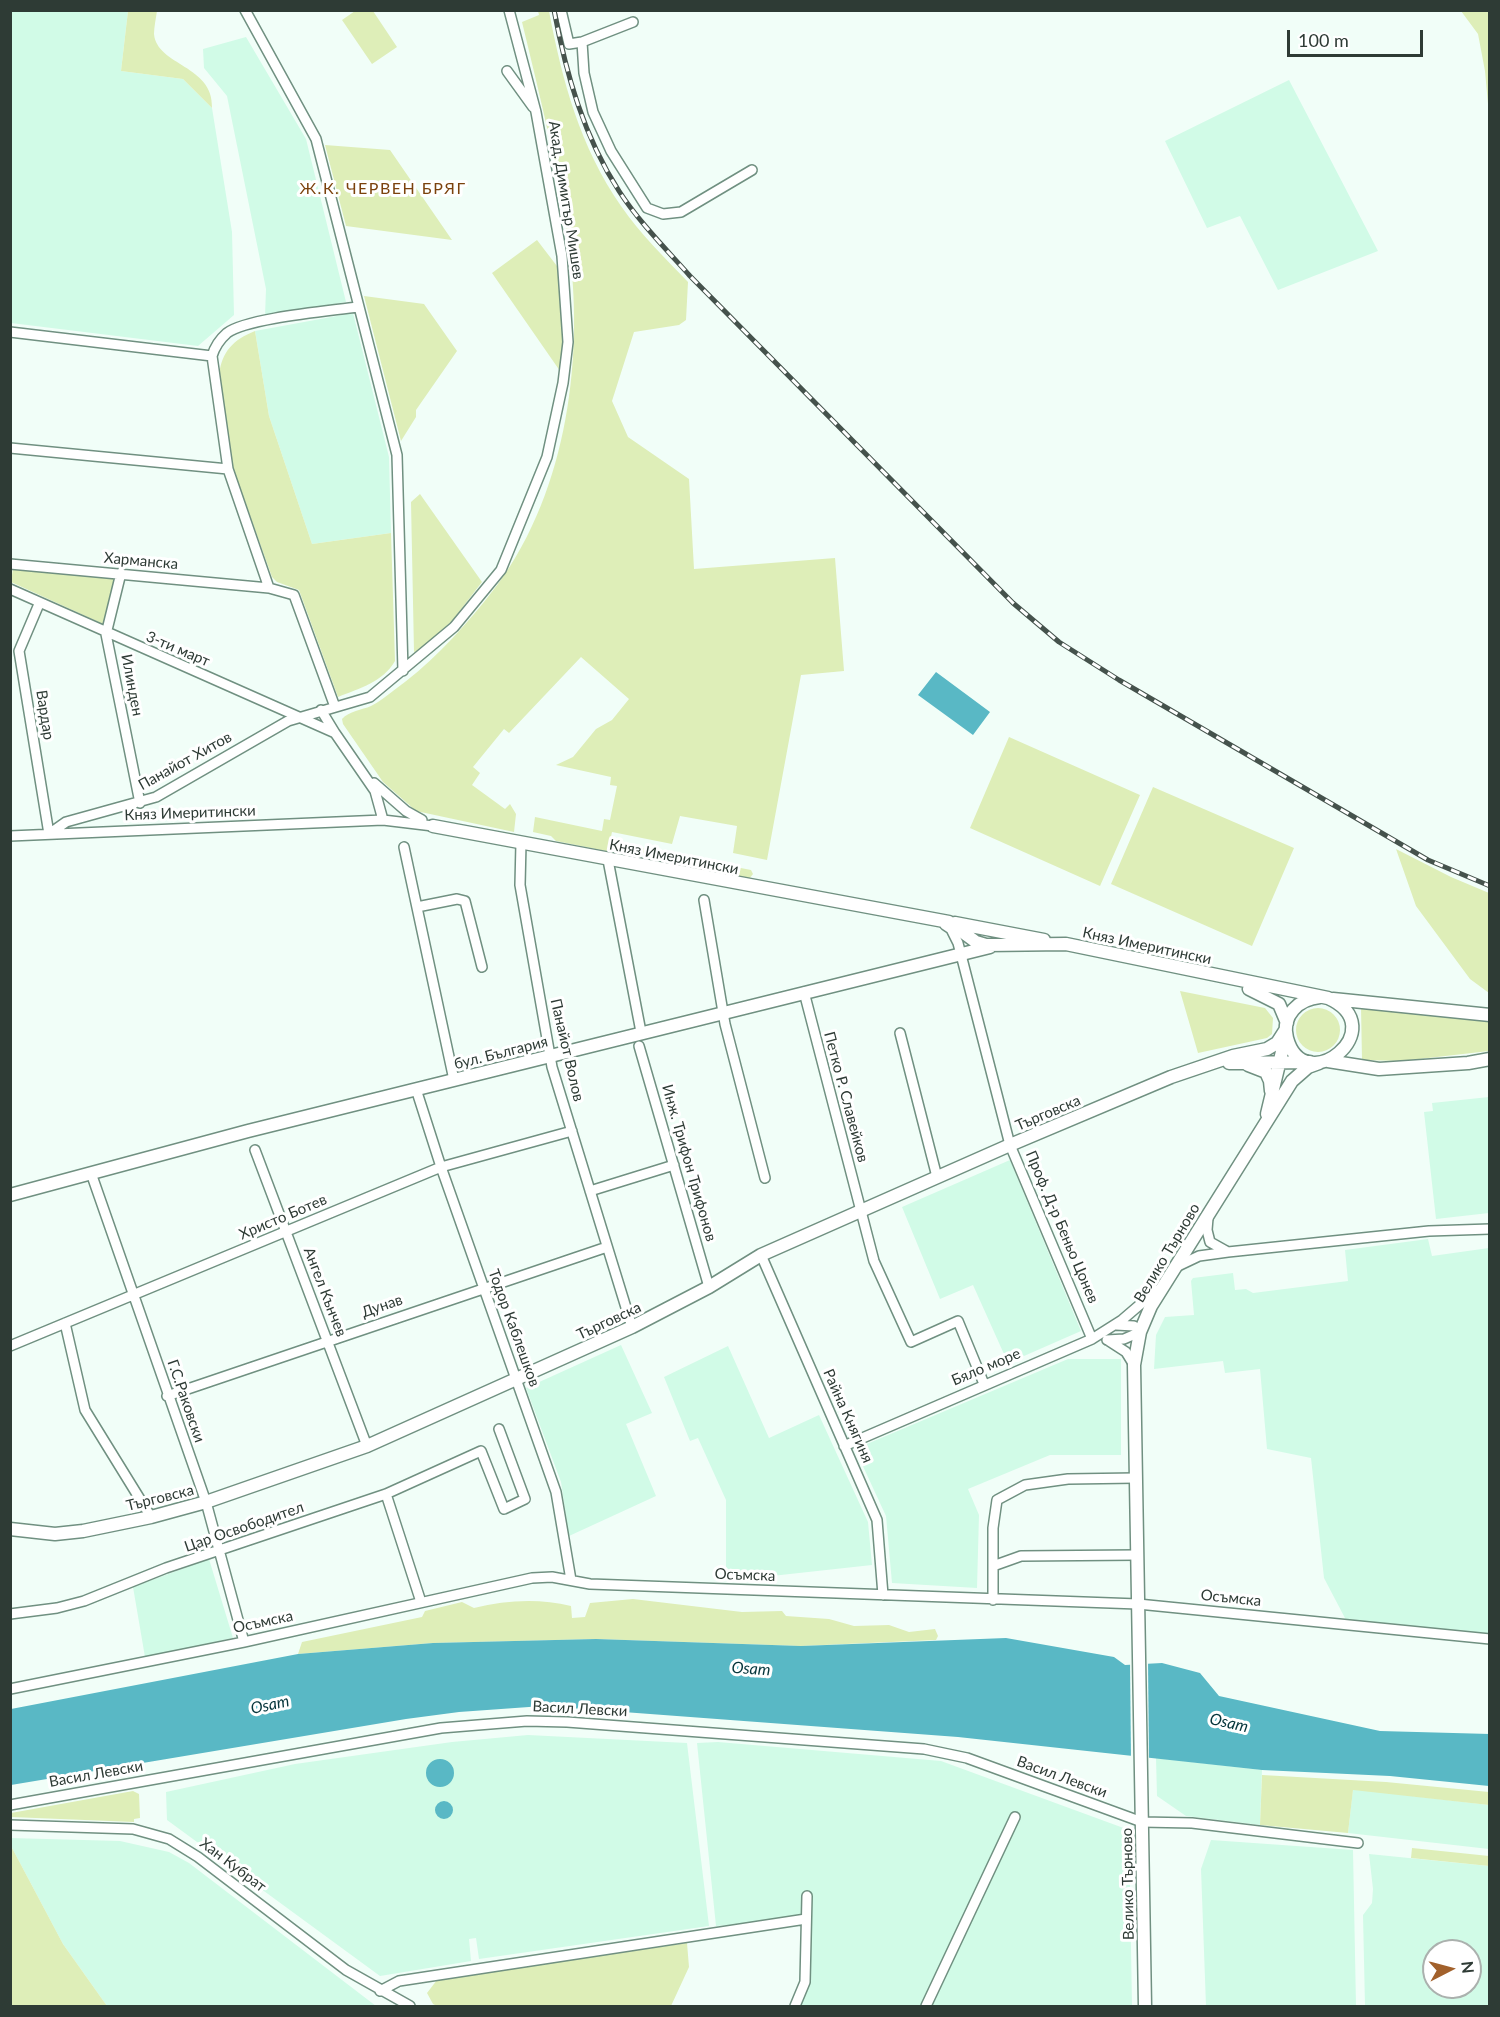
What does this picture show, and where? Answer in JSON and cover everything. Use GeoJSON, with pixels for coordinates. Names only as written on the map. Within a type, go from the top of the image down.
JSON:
{"type":"FeatureCollection","features":[{"type":"Feature","properties":{"kind":"street"},"geometry":{"type":"LineString","coordinates":[[245,10],[316,139],[357,307],[397,455],[403,672]]}},
{"type":"Feature","properties":{"kind":"street","name":"Акад. Димитър Мишев"},"geometry":{"type":"LineString","coordinates":[[298,717],[370,697],[403,672],[454,627],[501,570],[547,457],[563,383],[568,342],[562,256],[536,112],[509,10]]}},
{"type":"Feature","properties":{"kind":"street"},"geometry":{"type":"LineString","coordinates":[[561,10],[569,44],[582,42],[633,22]]}},
{"type":"Feature","properties":{"kind":"street"},"geometry":{"type":"LineString","coordinates":[[582,42],[584,74],[593,112],[611,151],[647,208],[663,214],[681,212],[752,170]]}},
{"type":"Feature","properties":{"kind":"street"},"geometry":{"type":"LineString","coordinates":[[507,71],[536,112]]}},
{"type":"Feature","properties":{"kind":"street"},"geometry":{"type":"LineString","coordinates":[[335,707],[294,595],[269,588],[228,469],[212,356],[216,345],[229,332],[247,325],[357,307]]}},
{"type":"Feature","properties":{"kind":"street"},"geometry":{"type":"LineString","coordinates":[[10,332],[212,356]]}},
{"type":"Feature","properties":{"kind":"street"},"geometry":{"type":"LineString","coordinates":[[10,448],[228,469]]}},
{"type":"Feature","properties":{"kind":"street","name":"Харманска"},"geometry":{"type":"LineString","coordinates":[[10,564],[269,588]]}},
{"type":"Feature","properties":{"kind":"street","name":"Илинден"},"geometry":{"type":"LineString","coordinates":[[121,573],[106,634],[140,803]]}},
{"type":"Feature","properties":{"kind":"street","name":"3-ти март"},"geometry":{"type":"LineString","coordinates":[[10,589],[106,634],[335,733]]}},
{"type":"Feature","properties":{"kind":"street","name":"Вардар"},"geometry":{"type":"LineString","coordinates":[[39,604],[15,651],[49,834]]}},
{"type":"Feature","properties":{"kind":"street"},"geometry":{"type":"LineString","coordinates":[[321,710],[368,778],[381,805],[383,820]]}},
{"type":"Feature","properties":{"kind":"street","name":"Панайот Хитов"},"geometry":{"type":"LineString","coordinates":[[49,834],[66,822],[98,811],[140,803],[156,797],[298,717]]}},
{"type":"Feature","properties":{"kind":"street"},"geometry":{"type":"LineString","coordinates":[[368,778],[406,811],[433,826]]}},
{"type":"Feature","properties":{"kind":"street","name":"Княз Имеритински"},"geometry":{"type":"LineString","coordinates":[[10,836],[383,820],[433,826],[949,922],[976,942],[1000,946],[1066,944],[1324,998],[1490,1015]]}},
{"type":"Feature","properties":{"kind":"street","name":"Панайот Волов"},"geometry":{"type":"LineString","coordinates":[[521,843],[520,885],[550,1056],[632,1327]]}},
{"type":"Feature","properties":{"kind":"street"},"geometry":{"type":"LineString","coordinates":[[404,848],[454,1080]]}},
{"type":"Feature","properties":{"kind":"street"},"geometry":{"type":"LineString","coordinates":[[608,860],[641,1032]]}},
{"type":"Feature","properties":{"kind":"street"},"geometry":{"type":"LineString","coordinates":[[417,907],[457,899],[465,901],[482,967]]}},
{"type":"Feature","properties":{"kind":"street"},"geometry":{"type":"LineString","coordinates":[[704,900],[722,1012],[765,1178]]}},
{"type":"Feature","properties":{"kind":"street","name":"Проф. Д-р Беньо Цонев"},"geometry":{"type":"LineString","coordinates":[[930,919],[951,929],[961,952],[1010,1145],[1092,1339]]}},
{"type":"Feature","properties":{"kind":"street"},"geometry":{"type":"LineString","coordinates":[[949,922],[1066,944]]}},
{"type":"Feature","properties":{"kind":"street","name":"бул. България"},"geometry":{"type":"LineString","coordinates":[[10,1195],[641,1032],[961,952],[1000,946]]}},
{"type":"Feature","properties":{"kind":"street"},"geometry":{"type":"LineString","coordinates":[[1211,976],[1272,998],[1284,1012],[1286,1029],[1295,1053],[1320,1062]]}},
{"type":"Feature","properties":{"kind":"street","name":"Петко Р. Славейков"},"geometry":{"type":"LineString","coordinates":[[804,992],[874,1262],[911,1342],[958,1321],[984,1384]]}},
{"type":"Feature","properties":{"kind":"street"},"geometry":{"type":"LineString","coordinates":[[1264,1124],[1289,1015],[1302,1001],[1324,998]]}},
{"type":"Feature","properties":{"kind":"street","name":"Велико Търново"},"geometry":{"type":"LineString","coordinates":[[1145,2007],[1134,1365],[1140,1332],[1165,1283],[1292,1081],[1308,1067],[1344,1050],[1351,1032],[1346,1012],[1324,998]]}},
{"type":"Feature","properties":{"kind":"street"},"geometry":{"type":"LineString","coordinates":[[1198,1067],[1267,1049],[1277,1043],[1286,1029]]}},
{"type":"Feature","properties":{"kind":"street"},"geometry":{"type":"LineString","coordinates":[[900,1033],[937,1177]]}},
{"type":"Feature","properties":{"kind":"street","name":"Инж. Трифон Трифонов"},"geometry":{"type":"LineString","coordinates":[[639,1046],[710,1287]]}},
{"type":"Feature","properties":{"kind":"street"},"geometry":{"type":"LineString","coordinates":[[1198,1067],[1238,1062],[1320,1062],[1379,1069],[1468,1063],[1490,1059]]}},
{"type":"Feature","properties":{"kind":"street"},"geometry":{"type":"LineString","coordinates":[[1238,1062],[1266,1072],[1270,1081],[1271,1098]]}},
{"type":"Feature","properties":{"kind":"street","name":"Търговска"},"geometry":{"type":"LineString","coordinates":[[10,1529],[54,1534],[83,1531],[151,1517],[206,1502],[367,1446],[632,1327],[710,1287],[761,1255],[1010,1145],[1198,1067]]}},
{"type":"Feature","properties":{"kind":"street","name":"Тодор Каблешков"},"geometry":{"type":"LineString","coordinates":[[416,1089],[483,1288],[556,1492],[571,1580]]}},
{"type":"Feature","properties":{"kind":"street","name":"Христо Ботев"},"geometry":{"type":"LineString","coordinates":[[10,1346],[441,1167],[572,1131]]}},
{"type":"Feature","properties":{"kind":"street","name":"Ангел Кънчев"},"geometry":{"type":"LineString","coordinates":[[255,1149],[367,1446]]}},
{"type":"Feature","properties":{"kind":"street"},"geometry":{"type":"LineString","coordinates":[[590,1191],[674,1165]]}},
{"type":"Feature","properties":{"kind":"street","name":"Г.С.Раковски"},"geometry":{"type":"LineString","coordinates":[[91,1173],[167,1396],[206,1502],[244,1642]]}},
{"type":"Feature","properties":{"kind":"street"},"geometry":{"type":"LineString","coordinates":[[1208,1215],[1207,1230],[1210,1242],[1223,1251]]}},
{"type":"Feature","properties":{"kind":"street"},"geometry":{"type":"LineString","coordinates":[[1174,1269],[1186,1261],[1223,1251],[1429,1231],[1490,1229]]}},
{"type":"Feature","properties":{"kind":"street"},"geometry":{"type":"LineString","coordinates":[[1190,1244],[1223,1251]]}},
{"type":"Feature","properties":{"kind":"street"},"geometry":{"type":"LineString","coordinates":[[1190,1244],[1193,1250],[1207,1255]]}},
{"type":"Feature","properties":{"kind":"street","name":"Дунав"},"geometry":{"type":"LineString","coordinates":[[167,1396],[607,1247]]}},
{"type":"Feature","properties":{"kind":"street","name":"Райна Княгиня"},"geometry":{"type":"LineString","coordinates":[[761,1255],[877,1520],[883,1595]]}},
{"type":"Feature","properties":{"kind":"street"},"geometry":{"type":"LineString","coordinates":[[1092,1339],[1144,1303],[1165,1283]]}},
{"type":"Feature","properties":{"kind":"street"},"geometry":{"type":"LineString","coordinates":[[65,1323],[85,1410],[151,1517]]}},
{"type":"Feature","properties":{"kind":"street"},"geometry":{"type":"LineString","coordinates":[[1113,1326],[1124,1323],[1134,1326],[1140,1332]]}},
{"type":"Feature","properties":{"kind":"street","name":"Бяло море"},"geometry":{"type":"LineString","coordinates":[[844,1446],[1092,1339],[1124,1339],[1140,1332]]}},
{"type":"Feature","properties":{"kind":"street"},"geometry":{"type":"LineString","coordinates":[[1107,1340],[1126,1352],[1134,1365]]}},
{"type":"Feature","properties":{"kind":"street","name":"Цар Освободител"},"geometry":{"type":"LineString","coordinates":[[10,1614],[71,1606],[166,1568],[386,1494],[481,1451],[504,1509],[525,1499],[499,1429]]}},
{"type":"Feature","properties":{"kind":"street"},"geometry":{"type":"LineString","coordinates":[[993,1600],[993,1528],[997,1500],[1024,1485],[1068,1479],[1136,1478]]}},
{"type":"Feature","properties":{"kind":"street"},"geometry":{"type":"LineString","coordinates":[[386,1494],[421,1602]]}},
{"type":"Feature","properties":{"kind":"street"},"geometry":{"type":"LineString","coordinates":[[993,1566],[1021,1556],[1137,1555]]}},
{"type":"Feature","properties":{"kind":"street","name":"Осъмска"},"geometry":{"type":"LineString","coordinates":[[10,1689],[244,1642],[532,1578],[552,1577],[590,1584],[1138,1604],[1490,1639]]}},
{"type":"Feature","properties":{"kind":"street","name":"Васил Левски"},"geometry":{"type":"LineString","coordinates":[[10,1805],[441,1728],[547,1721],[946,1752],[1142,1822],[1191,1823],[1358,1843]]}},
{"type":"Feature","properties":{"kind":"street"},"geometry":{"type":"LineString","coordinates":[[926,2007],[1015,1817]]}},
{"type":"Feature","properties":{"kind":"street","name":"Хан Кубрат"},"geometry":{"type":"LineString","coordinates":[[10,1824],[133,1829],[169,1839],[198,1857],[346,1970],[410,2007]]}},
{"type":"Feature","properties":{"kind":"street"},"geometry":{"type":"LineString","coordinates":[[795,2007],[805,1982],[807,1896]]}},
{"type":"Feature","properties":{"kind":"street"},"geometry":{"type":"LineString","coordinates":[[380,1990],[399,1981],[806,1920]]}},
{"type":"Feature","properties":{"kind":"shaded area"},"geometry":{"type":"Polygon","coordinates":[[[11,11],[128,11],[121,71],[183,79],[212,108],[232,232],[234,315],[198,346],[11,323],[11,11]]]}},
{"type":"Feature","properties":{"kind":"shaded area"},"geometry":{"type":"Polygon","coordinates":[[[128,11],[157,11],[154,34],[157,45],[204,83],[210,94],[212,108],[183,79],[121,71],[128,11]]]}},
{"type":"Feature","properties":{"kind":"shaded area"},"geometry":{"type":"Polygon","coordinates":[[[355,11],[373,11],[397,47],[372,64],[342,20],[355,11]]]}},
{"type":"Feature","properties":{"kind":"shaded area"},"geometry":{"type":"Polygon","coordinates":[[[538,11],[549,11],[574,112],[594,160],[607,184],[636,226],[688,282],[686,320],[679,325],[634,332],[612,401],[628,437],[689,479],[694,569],[835,558],[844,671],[801,675],[767,860],[733,853],[737,826],[680,816],[672,844],[612,832],[610,841],[656,851],[652,855],[613,847],[611,852],[556,841],[551,836],[533,832],[535,817],[602,831],[604,819],[610,820],[617,786],[610,785],[611,777],[556,765],[573,757],[596,729],[612,720],[629,699],[581,657],[509,733],[504,729],[473,767],[480,773],[472,785],[505,809],[510,804],[516,814],[514,832],[416,811],[383,782],[343,724],[342,719],[345,716],[377,703],[406,682],[453,638],[484,602],[510,566],[532,527],[549,485],[561,442],[569,397],[574,307],[571,263],[562,203],[522,22],[539,15],[538,11]]]}},
{"type":"Feature","properties":{"kind":"shaded area"},"geometry":{"type":"Polygon","coordinates":[[[1461,11],[1489,11],[1489,115],[1485,71],[1478,34],[1461,11]]]}},
{"type":"Feature","properties":{"kind":"shaded area"},"geometry":{"type":"Polygon","coordinates":[[[246,37],[306,139],[346,302],[265,316],[266,289],[227,96],[204,68],[203,49],[246,37]]]}},
{"type":"Feature","properties":{"kind":"shaded area"},"geometry":{"type":"Polygon","coordinates":[[[1289,80],[1378,251],[1278,290],[1240,216],[1207,228],[1165,141],[1289,80]]]}},
{"type":"Feature","properties":{"kind":"shaded area"},"geometry":{"type":"Polygon","coordinates":[[[325,145],[390,150],[452,240],[346,226],[325,145]]]}},
{"type":"Feature","properties":{"kind":"shaded area"},"geometry":{"type":"Polygon","coordinates":[[[537,240],[560,270],[563,345],[560,371],[492,273],[537,240]]]}},
{"type":"Feature","properties":{"kind":"shaded area"},"geometry":{"type":"Polygon","coordinates":[[[364,296],[424,304],[457,351],[416,410],[416,417],[401,441],[364,296]]]}},
{"type":"Feature","properties":{"kind":"shaded area"},"geometry":{"type":"Polygon","coordinates":[[[353,313],[389,457],[391,533],[312,544],[269,416],[255,331],[353,313]]]}},
{"type":"Feature","properties":{"kind":"shaded area"},"geometry":{"type":"Polygon","coordinates":[[[255,331],[269,416],[312,544],[391,533],[395,661],[377,679],[338,697],[299,590],[277,582],[272,577],[233,468],[219,375],[223,359],[230,347],[255,331]]]}},
{"type":"Feature","properties":{"kind":"shaded area"},"geometry":{"type":"Polygon","coordinates":[[[420,494],[482,582],[452,621],[419,651],[414,652],[411,502],[420,494]]]}},
{"type":"Feature","properties":{"kind":"shaded area"},"geometry":{"type":"Polygon","coordinates":[[[13,568],[115,577],[103,624],[11,582],[13,568]]]}},
{"type":"Feature","properties":{"kind":"shaded area"},"geometry":{"type":"Polygon","coordinates":[[[1009,737],[1140,795],[1100,886],[970,828],[1009,737]]]}},
{"type":"Feature","properties":{"kind":"shaded area"},"geometry":{"type":"Polygon","coordinates":[[[1153,787],[1294,848],[1252,946],[1111,884],[1153,787]]]}},
{"type":"Feature","properties":{"kind":"shaded area"},"geometry":{"type":"Polygon","coordinates":[[[1396,849],[1489,893],[1489,993],[1470,979],[1416,906],[1396,849]]]}},
{"type":"Feature","properties":{"kind":"shaded area"},"geometry":{"type":"Polygon","coordinates":[[[674,855],[751,870],[753,874],[749,879],[671,863],[668,858],[674,855]]]}},
{"type":"Feature","properties":{"kind":"shaded area"},"geometry":{"type":"Polygon","coordinates":[[[1180,991],[1265,1008],[1273,1018],[1272,1034],[1267,1038],[1198,1053],[1180,991]]]}},
{"type":"Feature","properties":{"kind":"shaded area"},"geometry":{"type":"Polygon","coordinates":[[[1361,1007],[1489,1021],[1489,1051],[1402,1061],[1362,1060],[1361,1007]]]}},
{"type":"Feature","properties":{"kind":"shaded area"},"geometry":{"type":"Polygon","coordinates":[[[1318,1008],[1327,1009],[1334,1014],[1339,1021],[1339,1039],[1334,1046],[1327,1051],[1318,1052],[1309,1051],[1302,1046],[1297,1039],[1296,1030],[1297,1021],[1302,1014],[1309,1009],[1318,1008]]]}},
{"type":"Feature","properties":{"kind":"shaded area"},"geometry":{"type":"Polygon","coordinates":[[[1489,1097],[1489,1213],[1436,1219],[1424,1112],[1433,1111],[1432,1103],[1489,1097]]]}},
{"type":"Feature","properties":{"kind":"shaded area"},"geometry":{"type":"Polygon","coordinates":[[[1010,1160],[1081,1331],[1008,1363],[973,1285],[940,1299],[902,1207],[1010,1160]]]}},
{"type":"Feature","properties":{"kind":"shaded area"},"geometry":{"type":"Polygon","coordinates":[[[1428,1239],[1432,1256],[1489,1248],[1489,1634],[1346,1620],[1324,1578],[1311,1458],[1267,1449],[1260,1369],[1225,1373],[1223,1361],[1154,1369],[1156,1335],[1165,1317],[1194,1315],[1191,1281],[1193,1278],[1233,1273],[1235,1290],[1246,1289],[1253,1293],[1348,1281],[1345,1250],[1428,1239]]]}},
{"type":"Feature","properties":{"kind":"shaded area"},"geometry":{"type":"Polygon","coordinates":[[[621,1345],[652,1413],[626,1424],[656,1496],[569,1536],[561,1482],[526,1388],[621,1345]]]}},
{"type":"Feature","properties":{"kind":"shaded area"},"geometry":{"type":"Polygon","coordinates":[[[728,1346],[769,1438],[819,1415],[868,1522],[872,1565],[726,1581],[726,1500],[698,1438],[690,1441],[664,1377],[728,1346]]]}},
{"type":"Feature","properties":{"kind":"shaded area"},"geometry":{"type":"Polygon","coordinates":[[[1068,1359],[1121,1359],[1121,1455],[1050,1455],[968,1489],[979,1515],[977,1588],[892,1583],[886,1516],[855,1449],[1068,1359]]]}},
{"type":"Feature","properties":{"kind":"shaded area"},"geometry":{"type":"Polygon","coordinates":[[[209,1559],[233,1638],[145,1657],[133,1587],[209,1559]]]}},
{"type":"Feature","properties":{"kind":"shaded area"},"geometry":{"type":"Polygon","coordinates":[[[633,1599],[742,1612],[782,1611],[786,1616],[829,1619],[854,1626],[889,1625],[909,1632],[935,1629],[938,1636],[936,1640],[801,1646],[596,1639],[433,1643],[298,1654],[302,1642],[422,1617],[425,1611],[462,1602],[474,1608],[522,1601],[559,1603],[571,1606],[572,1618],[585,1617],[590,1603],[633,1599]]]}},
{"type":"Feature","properties":{"kind":"shaded area"},"geometry":{"type":"Polygon","coordinates":[[[528,1735],[687,1743],[709,1926],[479,1959],[476,1938],[469,1939],[471,1961],[380,1976],[167,1820],[166,1792],[295,1764],[452,1742],[528,1735]]]}},
{"type":"Feature","properties":{"kind":"shaded area"},"geometry":{"type":"Polygon","coordinates":[[[718,1742],[941,1761],[1129,1830],[1132,2006],[801,2006],[810,1982],[810,1919],[716,1926],[697,1743],[718,1742]]]}},
{"type":"Feature","properties":{"kind":"shaded area"},"geometry":{"type":"Polygon","coordinates":[[[1156,1758],[1262,1770],[1260,1825],[1186,1816],[1157,1796],[1156,1758]]]}},
{"type":"Feature","properties":{"kind":"shaded area"},"geometry":{"type":"Polygon","coordinates":[[[1262,1775],[1386,1782],[1489,1792],[1489,1805],[1353,1790],[1348,1833],[1260,1825],[1262,1775]]]}},
{"type":"Feature","properties":{"kind":"shaded area"},"geometry":{"type":"Polygon","coordinates":[[[1353,1789],[1489,1805],[1489,1849],[1348,1833],[1353,1789]]]}},
{"type":"Feature","properties":{"kind":"shaded area"},"geometry":{"type":"Polygon","coordinates":[[[133,1791],[139,1794],[140,1818],[134,1819],[134,1822],[11,1817],[11,1813],[133,1791]]]}},
{"type":"Feature","properties":{"kind":"shaded area"},"geometry":{"type":"Polygon","coordinates":[[[10,1838],[120,1841],[169,1852],[189,1863],[376,2006],[107,2006],[63,1944],[11,1846],[10,1838]]]}},
{"type":"Feature","properties":{"kind":"shaded area"},"geometry":{"type":"Polygon","coordinates":[[[1211,1840],[1353,1850],[1356,2006],[1206,2006],[1201,1869],[1211,1840]]]}},
{"type":"Feature","properties":{"kind":"shaded area"},"geometry":{"type":"Polygon","coordinates":[[[11,1846],[63,1944],[107,2006],[11,2006],[11,1846]]]}},
{"type":"Feature","properties":{"kind":"shaded area"},"geometry":{"type":"Polygon","coordinates":[[[1412,1848],[1489,1856],[1489,1866],[1411,1858],[1412,1848]]]}},
{"type":"Feature","properties":{"kind":"shaded area"},"geometry":{"type":"Polygon","coordinates":[[[1369,1854],[1489,1866],[1489,2006],[1365,2006],[1363,1915],[1372,1903],[1373,1889],[1369,1854]]]}},
{"type":"Feature","properties":{"kind":"shaded area"},"geometry":{"type":"Polygon","coordinates":[[[687,1943],[689,1967],[671,2006],[437,2006],[433,2004],[427,1993],[437,1980],[687,1943]]]}},
{"type":"Feature","properties":{"kind":"water"},"geometry":{"type":"Polygon","coordinates":[[[936,672],[990,712],[973,735],[918,695],[936,672]]]}},
{"type":"Feature","properties":{"kind":"water","name":"Osam"},"geometry":{"type":"Polygon","coordinates":[[[1006,1638],[1114,1657],[1125,1665],[1162,1663],[1200,1673],[1219,1696],[1380,1731],[1490,1734],[1489,1786],[1390,1776],[1262,1770],[958,1737],[543,1706],[459,1712],[406,1719],[11,1785],[11,1709],[298,1654],[433,1643],[596,1639],[801,1646],[1006,1638]]]}},
{"type":"Feature","properties":{"kind":"water"},"geometry":{"type":"Polygon","coordinates":[[[440,1759],[450,1763],[454,1773],[450,1783],[440,1787],[430,1783],[426,1773],[430,1763],[440,1759]]]}},
{"type":"Feature","properties":{"kind":"water"},"geometry":{"type":"Polygon","coordinates":[[[444,1801],[450,1804],[453,1810],[450,1816],[444,1819],[438,1816],[435,1810],[438,1804],[444,1801]]]}},
{"type":"Feature","properties":{"kind":"pier"},"geometry":{"type":"Polygon","coordinates":[[[1148,1660],[1149,1761],[1131,1759],[1130,1661],[1148,1660]]]}},
{"type":"Feature","properties":{"kind":"railway"},"geometry":{"type":"LineString","coordinates":[[554,10],[564,58],[586,127],[607,170],[635,214],[690,276],[1013,603],[1059,642],[1119,680],[1428,860],[1490,886]]}},
{"type":"Feature","properties":{"kind":"district","name":"Ж.К. ЧЕРВЕН БРЯГ"},"geometry":{"type":"Point","coordinates":[383,189]}}]}
